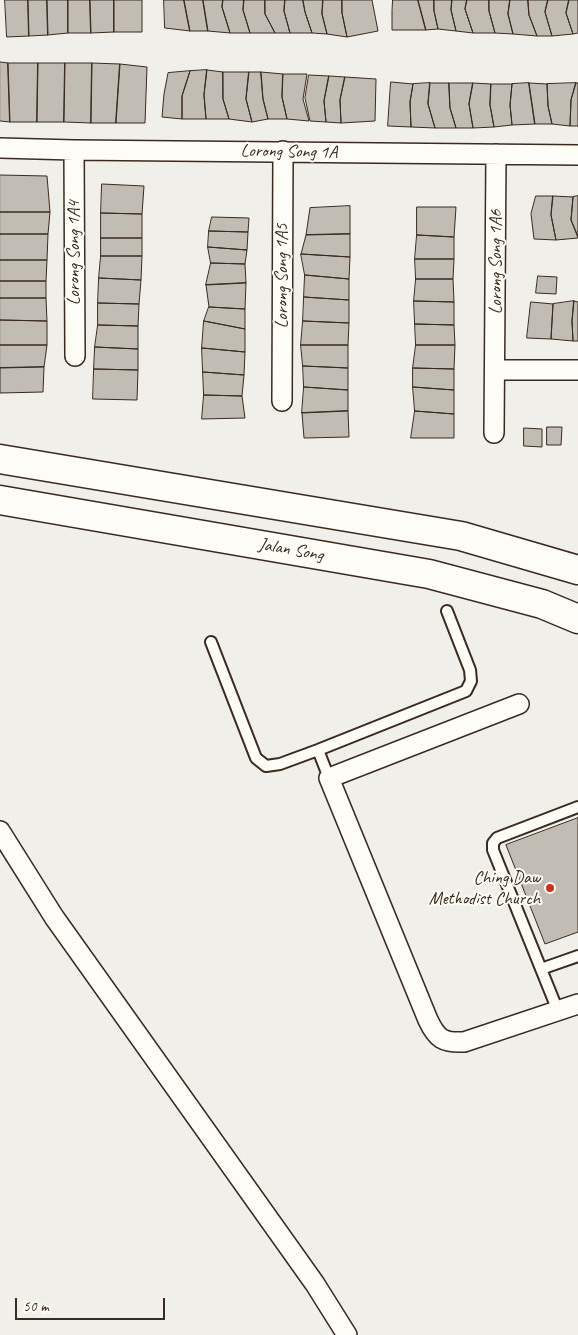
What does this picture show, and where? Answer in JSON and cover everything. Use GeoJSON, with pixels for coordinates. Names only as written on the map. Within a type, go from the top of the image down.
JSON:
{"type":"FeatureCollection","features":[{"type":"Feature","properties":{"kind":"main road"},"geometry":{"type":"LineString","coordinates":[[0,459],[460,536],[578,570]]}},
{"type":"Feature","properties":{"kind":"main road","name":"Jalan Song"},"geometry":{"type":"LineString","coordinates":[[0,500],[429,574],[542,604],[578,619]]}},
{"type":"Feature","properties":{"kind":"street","name":"Lorong Song 1A"},"geometry":{"type":"LineString","coordinates":[[0,148],[578,155]]}},
{"type":"Feature","properties":{"kind":"street","name":"Lorong Song 1A4"},"geometry":{"type":"LineString","coordinates":[[74,150],[75,356]]}},
{"type":"Feature","properties":{"kind":"street","name":"Lorong Song 1A5"},"geometry":{"type":"LineString","coordinates":[[282,401],[283,151]]}},
{"type":"Feature","properties":{"kind":"street","name":"Lorong Song 1A6"},"geometry":{"type":"LineString","coordinates":[[494,433],[496,154]]}},
{"type":"Feature","properties":{"kind":"street"},"geometry":{"type":"LineString","coordinates":[[495,370],[578,370]]}},
{"type":"Feature","properties":{"kind":"street"},"geometry":{"type":"LineString","coordinates":[[520,704],[330,778],[428,1020],[433,1031],[441,1040],[452,1043],[464,1042],[578,1004]]}},
{"type":"Feature","properties":{"kind":"street"},"geometry":{"type":"LineString","coordinates":[[0,831],[54,917],[315,1284],[347,1335]]}},
{"type":"Feature","properties":{"kind":"lane"},"geometry":{"type":"LineString","coordinates":[[211,642],[256,758],[266,766],[280,764],[318,750],[466,691],[471,681],[470,670],[447,611]]}},
{"type":"Feature","properties":{"kind":"lane"},"geometry":{"type":"LineString","coordinates":[[318,750],[330,778]]}},
{"type":"Feature","properties":{"kind":"lane"},"geometry":{"type":"LineString","coordinates":[[558,1011],[493,850],[493,842],[497,838],[578,807]]}},
{"type":"Feature","properties":{"kind":"lane"},"geometry":{"type":"LineString","coordinates":[[541,969],[578,956]]}},
{"type":"Feature","properties":{"kind":"building"},"geometry":{"type":"Polygon","coordinates":[[[5,0],[28,0],[29,36],[7,37],[5,0]]]}},
{"type":"Feature","properties":{"kind":"building"},"geometry":{"type":"Polygon","coordinates":[[[28,0],[47,0],[48,35],[29,36],[28,0]]]}},
{"type":"Feature","properties":{"kind":"building"},"geometry":{"type":"Polygon","coordinates":[[[47,0],[68,0],[68,33],[48,35],[47,0]]]}},
{"type":"Feature","properties":{"kind":"building"},"geometry":{"type":"Polygon","coordinates":[[[68,0],[90,0],[91,33],[68,33],[68,0]]]}},
{"type":"Feature","properties":{"kind":"building"},"geometry":{"type":"Polygon","coordinates":[[[90,0],[114,0],[114,32],[91,33],[90,0]]]}},
{"type":"Feature","properties":{"kind":"building"},"geometry":{"type":"Polygon","coordinates":[[[114,0],[142,0],[142,32],[114,32],[114,0]]]}},
{"type":"Feature","properties":{"kind":"building"},"geometry":{"type":"Polygon","coordinates":[[[164,0],[184,0],[190,31],[165,28],[164,0]]]}},
{"type":"Feature","properties":{"kind":"building"},"geometry":{"type":"Polygon","coordinates":[[[184,0],[203,0],[208,31],[190,31],[184,0]]]}},
{"type":"Feature","properties":{"kind":"building"},"geometry":{"type":"Polygon","coordinates":[[[203,0],[223,0],[222,7],[230,33],[208,31],[203,0]]]}},
{"type":"Feature","properties":{"kind":"building"},"geometry":{"type":"Polygon","coordinates":[[[223,0],[244,0],[243,10],[250,33],[230,33],[222,7],[223,0]]]}},
{"type":"Feature","properties":{"kind":"building"},"geometry":{"type":"Polygon","coordinates":[[[244,0],[265,0],[265,14],[275,33],[250,33],[243,10],[244,0]]]}},
{"type":"Feature","properties":{"kind":"building"},"geometry":{"type":"Polygon","coordinates":[[[265,0],[285,0],[284,11],[290,33],[275,33],[265,14],[265,0]]]}},
{"type":"Feature","properties":{"kind":"building"},"geometry":{"type":"Polygon","coordinates":[[[285,0],[303,0],[312,33],[290,33],[284,11],[285,0]]]}},
{"type":"Feature","properties":{"kind":"building"},"geometry":{"type":"Polygon","coordinates":[[[303,0],[323,0],[322,14],[327,34],[312,33],[303,0]]]}},
{"type":"Feature","properties":{"kind":"building"},"geometry":{"type":"Polygon","coordinates":[[[323,0],[342,0],[342,13],[347,37],[327,34],[322,14],[323,0]]]}},
{"type":"Feature","properties":{"kind":"building"},"geometry":{"type":"Polygon","coordinates":[[[342,0],[372,0],[378,31],[347,37],[342,13],[342,0]]]}},
{"type":"Feature","properties":{"kind":"building"},"geometry":{"type":"Polygon","coordinates":[[[393,0],[418,0],[426,30],[392,30],[393,0]]]}},
{"type":"Feature","properties":{"kind":"building"},"geometry":{"type":"Polygon","coordinates":[[[418,0],[434,0],[434,11],[438,29],[426,30],[418,0]]]}},
{"type":"Feature","properties":{"kind":"building"},"geometry":{"type":"Polygon","coordinates":[[[434,0],[452,0],[451,10],[456,31],[438,29],[434,11],[434,0]]]}},
{"type":"Feature","properties":{"kind":"building"},"geometry":{"type":"Polygon","coordinates":[[[452,0],[467,0],[465,9],[473,33],[456,31],[451,10],[452,0]]]}},
{"type":"Feature","properties":{"kind":"building"},"geometry":{"type":"Polygon","coordinates":[[[467,0],[489,0],[489,11],[495,33],[473,33],[465,9],[467,0]]]}},
{"type":"Feature","properties":{"kind":"building"},"geometry":{"type":"Polygon","coordinates":[[[489,0],[510,0],[508,14],[513,34],[495,33],[489,11],[489,0]]]}},
{"type":"Feature","properties":{"kind":"building"},"geometry":{"type":"Polygon","coordinates":[[[510,0],[528,0],[529,15],[537,36],[513,34],[508,14],[510,0]]]}},
{"type":"Feature","properties":{"kind":"building"},"geometry":{"type":"Polygon","coordinates":[[[528,0],[548,0],[545,12],[552,36],[537,36],[529,15],[528,0]]]}},
{"type":"Feature","properties":{"kind":"building"},"geometry":{"type":"Polygon","coordinates":[[[548,0],[569,0],[566,13],[573,34],[552,36],[545,12],[548,0]]]}},
{"type":"Feature","properties":{"kind":"building"},"geometry":{"type":"Polygon","coordinates":[[[569,0],[578,0],[578,33],[573,34],[566,13],[569,0]]]}},
{"type":"Feature","properties":{"kind":"building"},"geometry":{"type":"Polygon","coordinates":[[[0,62],[8,63],[10,122],[0,121],[0,62]]]}},
{"type":"Feature","properties":{"kind":"building"},"geometry":{"type":"Polygon","coordinates":[[[8,63],[38,63],[37,122],[10,122],[8,63]]]}},
{"type":"Feature","properties":{"kind":"building"},"geometry":{"type":"Polygon","coordinates":[[[38,63],[65,63],[64,122],[37,122],[38,63]]]}},
{"type":"Feature","properties":{"kind":"building"},"geometry":{"type":"Polygon","coordinates":[[[65,63],[92,63],[91,123],[64,122],[65,63]]]}},
{"type":"Feature","properties":{"kind":"building"},"geometry":{"type":"Polygon","coordinates":[[[92,63],[120,64],[116,123],[91,123],[92,63]]]}},
{"type":"Feature","properties":{"kind":"building"},"geometry":{"type":"Polygon","coordinates":[[[120,64],[147,67],[145,123],[116,123],[120,64]]]}},
{"type":"Feature","properties":{"kind":"building"},"geometry":{"type":"Polygon","coordinates":[[[207,70],[223,72],[223,99],[229,119],[206,119],[204,95],[207,70]]]}},
{"type":"Feature","properties":{"kind":"building"},"geometry":{"type":"Polygon","coordinates":[[[207,70],[204,95],[206,119],[182,119],[182,96],[190,71],[207,70]]]}},
{"type":"Feature","properties":{"kind":"building"},"geometry":{"type":"Polygon","coordinates":[[[190,71],[182,96],[182,119],[162,117],[168,73],[190,71]]]}},
{"type":"Feature","properties":{"kind":"building"},"geometry":{"type":"Polygon","coordinates":[[[223,72],[249,72],[246,99],[252,122],[229,119],[223,99],[223,72]]]}},
{"type":"Feature","properties":{"kind":"building"},"geometry":{"type":"Polygon","coordinates":[[[249,72],[261,72],[263,99],[268,119],[252,122],[246,99],[249,72]]]}},
{"type":"Feature","properties":{"kind":"building"},"geometry":{"type":"Polygon","coordinates":[[[261,72],[283,74],[282,97],[287,119],[268,119],[263,99],[261,72]]]}},
{"type":"Feature","properties":{"kind":"building"},"geometry":{"type":"Polygon","coordinates":[[[283,74],[307,74],[303,99],[309,121],[287,119],[282,97],[283,74]]]}},
{"type":"Feature","properties":{"kind":"building"},"geometry":{"type":"Polygon","coordinates":[[[309,75],[329,76],[324,101],[326,122],[310,121],[305,98],[309,75]]]}},
{"type":"Feature","properties":{"kind":"building"},"geometry":{"type":"Polygon","coordinates":[[[329,76],[345,77],[340,100],[341,123],[326,122],[324,101],[329,76]]]}},
{"type":"Feature","properties":{"kind":"building"},"geometry":{"type":"Polygon","coordinates":[[[345,77],[376,79],[375,121],[341,123],[340,100],[345,77]]]}},
{"type":"Feature","properties":{"kind":"building"},"geometry":{"type":"Polygon","coordinates":[[[391,82],[413,84],[410,102],[411,127],[388,126],[391,82]]]}},
{"type":"Feature","properties":{"kind":"building"},"geometry":{"type":"Polygon","coordinates":[[[430,83],[449,83],[450,108],[456,128],[435,128],[428,104],[430,83]]]}},
{"type":"Feature","properties":{"kind":"building"},"geometry":{"type":"Polygon","coordinates":[[[430,83],[428,104],[435,128],[411,127],[410,102],[413,84],[430,83]]]}},
{"type":"Feature","properties":{"kind":"building"},"geometry":{"type":"Polygon","coordinates":[[[449,83],[473,83],[469,104],[473,128],[456,128],[450,108],[449,83]]]}},
{"type":"Feature","properties":{"kind":"building"},"geometry":{"type":"Polygon","coordinates":[[[473,83],[491,84],[490,105],[494,127],[473,128],[469,104],[473,83]]]}},
{"type":"Feature","properties":{"kind":"building"},"geometry":{"type":"Polygon","coordinates":[[[529,83],[547,84],[548,106],[552,124],[535,124],[529,83]]]}},
{"type":"Feature","properties":{"kind":"building"},"geometry":{"type":"Polygon","coordinates":[[[529,83],[535,124],[512,125],[510,105],[512,84],[529,83]]]}},
{"type":"Feature","properties":{"kind":"building"},"geometry":{"type":"Polygon","coordinates":[[[576,83],[578,83],[578,126],[570,126],[571,100],[576,83]]]}},
{"type":"Feature","properties":{"kind":"building"},"geometry":{"type":"Polygon","coordinates":[[[576,83],[571,100],[570,126],[552,124],[548,106],[547,84],[576,83]]]}},
{"type":"Feature","properties":{"kind":"building"},"geometry":{"type":"Polygon","coordinates":[[[491,84],[512,84],[510,105],[512,125],[494,127],[490,105],[491,84]]]}},
{"type":"Feature","properties":{"kind":"building"},"geometry":{"type":"Polygon","coordinates":[[[0,175],[47,176],[50,212],[0,212],[0,175]]]}},
{"type":"Feature","properties":{"kind":"building"},"geometry":{"type":"Polygon","coordinates":[[[102,184],[144,186],[142,214],[101,213],[102,184]]]}},
{"type":"Feature","properties":{"kind":"building"},"geometry":{"type":"Polygon","coordinates":[[[536,196],[553,196],[551,215],[556,240],[534,239],[531,214],[536,196]]]}},
{"type":"Feature","properties":{"kind":"building"},"geometry":{"type":"Polygon","coordinates":[[[553,196],[573,197],[571,220],[578,238],[556,240],[551,215],[553,196]]]}},
{"type":"Feature","properties":{"kind":"building"},"geometry":{"type":"Polygon","coordinates":[[[578,196],[578,236],[571,220],[573,197],[578,196]]]}},
{"type":"Feature","properties":{"kind":"building"},"geometry":{"type":"Polygon","coordinates":[[[350,206],[350,234],[306,235],[310,208],[350,206]]]}},
{"type":"Feature","properties":{"kind":"building"},"geometry":{"type":"Polygon","coordinates":[[[417,207],[456,207],[454,237],[417,235],[417,207]]]}},
{"type":"Feature","properties":{"kind":"building"},"geometry":{"type":"Polygon","coordinates":[[[0,212],[50,212],[48,234],[0,234],[0,212]]]}},
{"type":"Feature","properties":{"kind":"building"},"geometry":{"type":"Polygon","coordinates":[[[101,213],[142,214],[142,238],[101,238],[101,213]]]}},
{"type":"Feature","properties":{"kind":"building"},"geometry":{"type":"Polygon","coordinates":[[[212,217],[249,218],[248,232],[209,231],[212,217]]]}},
{"type":"Feature","properties":{"kind":"building"},"geometry":{"type":"Polygon","coordinates":[[[209,231],[248,232],[247,250],[208,247],[209,231]]]}},
{"type":"Feature","properties":{"kind":"building"},"geometry":{"type":"Polygon","coordinates":[[[0,234],[48,234],[47,260],[0,260],[0,234]]]}},
{"type":"Feature","properties":{"kind":"building"},"geometry":{"type":"Polygon","coordinates":[[[350,234],[350,257],[301,254],[306,235],[350,234]]]}},
{"type":"Feature","properties":{"kind":"building"},"geometry":{"type":"Polygon","coordinates":[[[417,235],[454,237],[454,259],[415,259],[417,235]]]}},
{"type":"Feature","properties":{"kind":"building"},"geometry":{"type":"Polygon","coordinates":[[[101,238],[142,238],[142,256],[101,256],[101,238]]]}},
{"type":"Feature","properties":{"kind":"building"},"geometry":{"type":"Polygon","coordinates":[[[208,247],[247,250],[245,264],[211,263],[208,247]]]}},
{"type":"Feature","properties":{"kind":"building"},"geometry":{"type":"Polygon","coordinates":[[[301,254],[350,257],[349,279],[305,275],[301,254]]]}},
{"type":"Feature","properties":{"kind":"building"},"geometry":{"type":"Polygon","coordinates":[[[101,256],[142,256],[141,280],[99,278],[101,256]]]}},
{"type":"Feature","properties":{"kind":"building"},"geometry":{"type":"Polygon","coordinates":[[[415,259],[454,259],[453,279],[416,279],[415,259]]]}},
{"type":"Feature","properties":{"kind":"building"},"geometry":{"type":"Polygon","coordinates":[[[0,260],[47,260],[46,281],[0,281],[0,260]]]}},
{"type":"Feature","properties":{"kind":"building"},"geometry":{"type":"Polygon","coordinates":[[[211,263],[245,264],[246,283],[206,285],[211,263]]]}},
{"type":"Feature","properties":{"kind":"building"},"geometry":{"type":"Polygon","coordinates":[[[305,275],[349,279],[349,300],[304,297],[305,275]]]}},
{"type":"Feature","properties":{"kind":"building"},"geometry":{"type":"Polygon","coordinates":[[[538,276],[557,277],[556,294],[536,293],[538,276]]]}},
{"type":"Feature","properties":{"kind":"building"},"geometry":{"type":"Polygon","coordinates":[[[99,278],[141,280],[139,304],[98,303],[99,278]]]}},
{"type":"Feature","properties":{"kind":"building"},"geometry":{"type":"Polygon","coordinates":[[[416,279],[453,279],[454,302],[414,301],[416,279]]]}},
{"type":"Feature","properties":{"kind":"building"},"geometry":{"type":"Polygon","coordinates":[[[0,281],[46,281],[46,298],[0,298],[0,281]]]}},
{"type":"Feature","properties":{"kind":"building"},"geometry":{"type":"Polygon","coordinates":[[[246,283],[245,309],[209,307],[206,285],[246,283]]]}},
{"type":"Feature","properties":{"kind":"building"},"geometry":{"type":"Polygon","coordinates":[[[304,297],[349,300],[349,323],[303,321],[304,297]]]}},
{"type":"Feature","properties":{"kind":"building"},"geometry":{"type":"Polygon","coordinates":[[[0,298],[46,298],[47,321],[0,320],[0,298]]]}},
{"type":"Feature","properties":{"kind":"building"},"geometry":{"type":"Polygon","coordinates":[[[414,301],[454,302],[454,325],[415,324],[414,301]]]}},
{"type":"Feature","properties":{"kind":"building"},"geometry":{"type":"Polygon","coordinates":[[[574,301],[578,302],[578,341],[573,341],[574,301]]]}},
{"type":"Feature","properties":{"kind":"building"},"geometry":{"type":"Polygon","coordinates":[[[574,301],[573,341],[551,339],[553,304],[574,301]]]}},
{"type":"Feature","properties":{"kind":"building"},"geometry":{"type":"Polygon","coordinates":[[[531,302],[553,304],[551,339],[527,338],[531,302]]]}},
{"type":"Feature","properties":{"kind":"building"},"geometry":{"type":"Polygon","coordinates":[[[98,303],[139,304],[138,326],[98,325],[98,303]]]}},
{"type":"Feature","properties":{"kind":"building"},"geometry":{"type":"Polygon","coordinates":[[[209,307],[245,309],[245,329],[204,321],[209,307]]]}},
{"type":"Feature","properties":{"kind":"building"},"geometry":{"type":"Polygon","coordinates":[[[0,320],[47,321],[47,345],[0,345],[0,320]]]}},
{"type":"Feature","properties":{"kind":"building"},"geometry":{"type":"Polygon","coordinates":[[[204,321],[245,329],[245,352],[202,348],[204,321]]]}},
{"type":"Feature","properties":{"kind":"building"},"geometry":{"type":"Polygon","coordinates":[[[303,321],[349,323],[348,345],[301,345],[303,321]]]}},
{"type":"Feature","properties":{"kind":"building"},"geometry":{"type":"Polygon","coordinates":[[[415,324],[454,325],[455,345],[416,345],[415,324]]]}},
{"type":"Feature","properties":{"kind":"building"},"geometry":{"type":"Polygon","coordinates":[[[98,325],[138,326],[138,349],[95,347],[98,325]]]}},
{"type":"Feature","properties":{"kind":"building"},"geometry":{"type":"Polygon","coordinates":[[[0,345],[47,345],[44,367],[0,368],[0,345]]]}},
{"type":"Feature","properties":{"kind":"building"},"geometry":{"type":"Polygon","coordinates":[[[301,345],[348,345],[348,368],[303,366],[301,345]]]}},
{"type":"Feature","properties":{"kind":"building"},"geometry":{"type":"Polygon","coordinates":[[[416,345],[455,345],[454,369],[413,368],[416,345]]]}},
{"type":"Feature","properties":{"kind":"building"},"geometry":{"type":"Polygon","coordinates":[[[95,347],[138,349],[138,370],[94,369],[95,347]]]}},
{"type":"Feature","properties":{"kind":"building"},"geometry":{"type":"Polygon","coordinates":[[[202,348],[245,352],[244,375],[203,372],[202,348]]]}},
{"type":"Feature","properties":{"kind":"building"},"geometry":{"type":"Polygon","coordinates":[[[303,366],[348,368],[348,390],[304,387],[303,366]]]}},
{"type":"Feature","properties":{"kind":"building"},"geometry":{"type":"Polygon","coordinates":[[[44,367],[43,392],[0,393],[0,368],[44,367]]]}},
{"type":"Feature","properties":{"kind":"building"},"geometry":{"type":"Polygon","coordinates":[[[413,368],[454,369],[454,390],[413,387],[413,368]]]}},
{"type":"Feature","properties":{"kind":"building"},"geometry":{"type":"Polygon","coordinates":[[[94,369],[138,370],[137,400],[93,399],[94,369]]]}},
{"type":"Feature","properties":{"kind":"building"},"geometry":{"type":"Polygon","coordinates":[[[203,372],[244,375],[242,396],[204,395],[203,372]]]}},
{"type":"Feature","properties":{"kind":"building"},"geometry":{"type":"Polygon","coordinates":[[[304,387],[348,390],[348,411],[302,413],[304,387]]]}},
{"type":"Feature","properties":{"kind":"building"},"geometry":{"type":"Polygon","coordinates":[[[413,387],[454,390],[454,414],[415,411],[413,387]]]}},
{"type":"Feature","properties":{"kind":"building"},"geometry":{"type":"Polygon","coordinates":[[[204,395],[242,396],[245,418],[202,419],[204,395]]]}},
{"type":"Feature","properties":{"kind":"building"},"geometry":{"type":"Polygon","coordinates":[[[348,411],[349,437],[304,438],[302,413],[348,411]]]}},
{"type":"Feature","properties":{"kind":"building"},"geometry":{"type":"Polygon","coordinates":[[[415,411],[454,414],[454,438],[411,438],[415,411]]]}},
{"type":"Feature","properties":{"kind":"building"},"geometry":{"type":"Polygon","coordinates":[[[547,427],[562,427],[561,445],[547,445],[547,427]]]}},
{"type":"Feature","properties":{"kind":"building"},"geometry":{"type":"Polygon","coordinates":[[[524,428],[542,429],[542,447],[524,446],[524,428]]]}},
{"type":"Feature","properties":{"kind":"building","name":"Ching Daw Methodist Church"},"geometry":{"type":"Polygon","coordinates":[[[578,818],[578,932],[545,944],[506,845],[578,818]]]}},
{"type":"Feature","properties":{"kind":"place","name":"Ching Daw Methodist Church"},"geometry":{"type":"Point","coordinates":[550,888]}}]}
